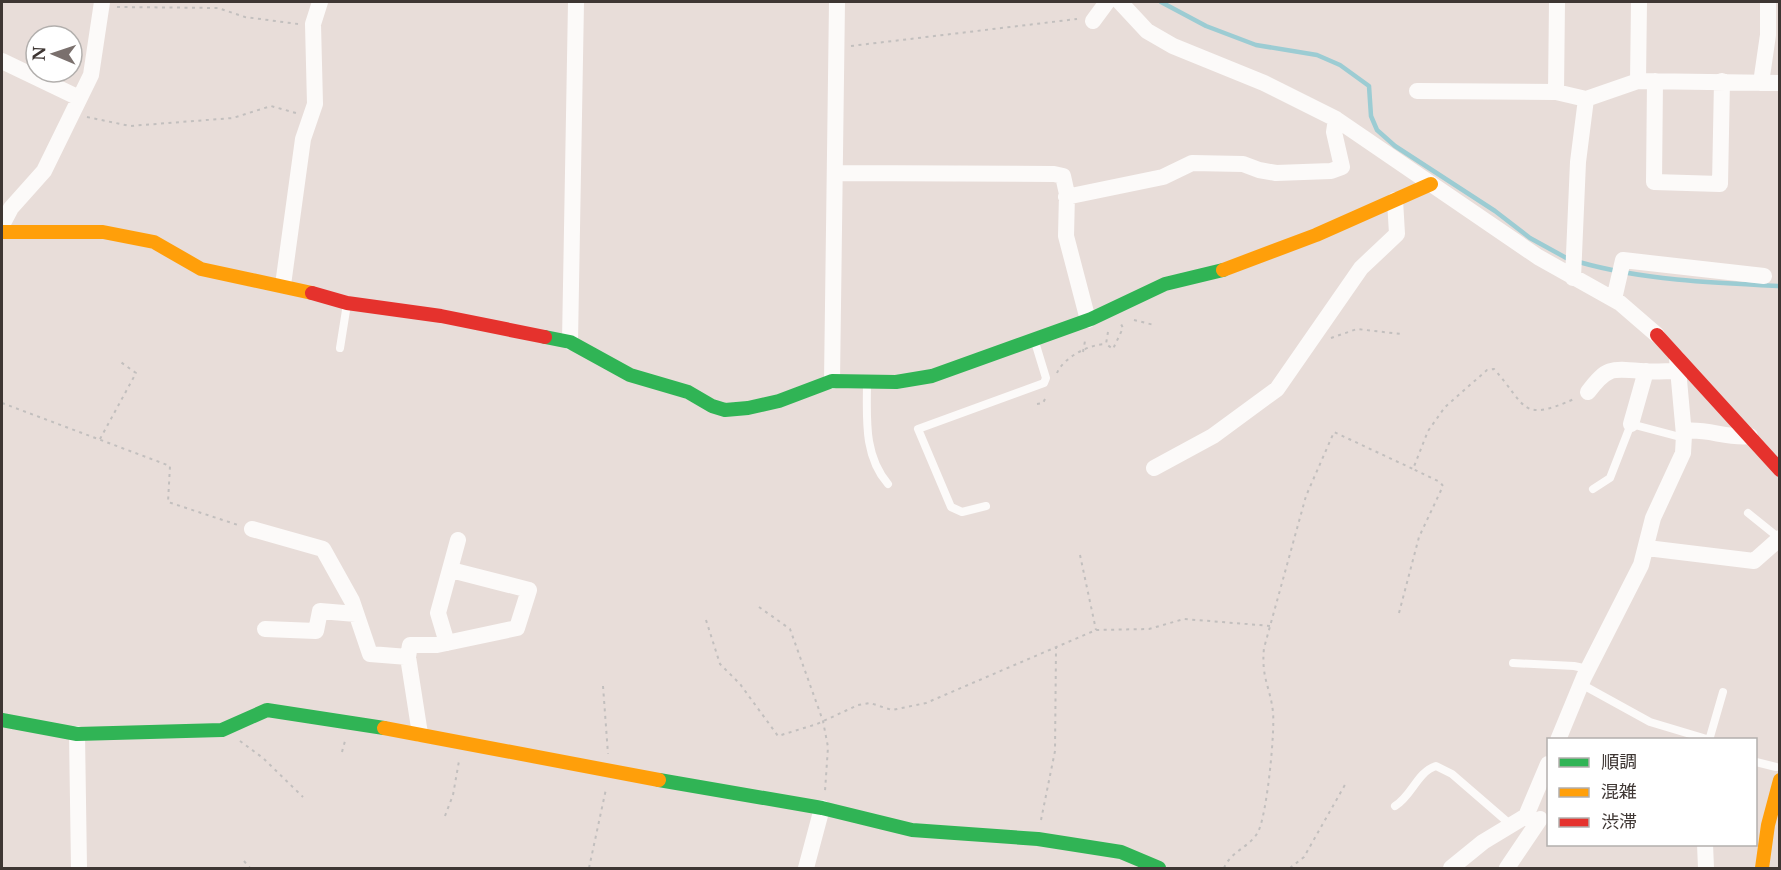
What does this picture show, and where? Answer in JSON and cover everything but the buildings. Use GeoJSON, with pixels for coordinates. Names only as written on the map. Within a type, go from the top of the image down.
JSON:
{"type":"FeatureCollection","features":[{"type":"Feature","properties":{"kind":"street"},"geometry":{"type":"LineString","coordinates":[[283,285],[303,139],[315,104],[313,24],[320,2]]}},
{"type":"Feature","properties":{"kind":"street"},"geometry":{"type":"LineString","coordinates":[[570,342],[576,2]]}},
{"type":"Feature","properties":{"kind":"street"},"geometry":{"type":"LineString","coordinates":[[832,381],[837,2]]}},
{"type":"Feature","properties":{"kind":"street"},"geometry":{"type":"LineString","coordinates":[[1095,19],[1107,2]]}},
{"type":"Feature","properties":{"kind":"street"},"geometry":{"type":"LineString","coordinates":[[1120,2],[1147,31],[1173,46],[1264,83],[1336,119],[1538,257],[1614,299],[1658,335],[1678,364],[1750,436],[1779,470]]}},
{"type":"Feature","properties":{"kind":"street"},"geometry":{"type":"LineString","coordinates":[[1556,92],[1557,2]]}},
{"type":"Feature","properties":{"kind":"street"},"geometry":{"type":"LineString","coordinates":[[1638,2],[1647,81],[1654,182],[1720,184],[1722,81]]}},
{"type":"Feature","properties":{"kind":"street"},"geometry":{"type":"LineString","coordinates":[[2,225],[12,208],[44,171],[77,97],[91,75],[102,4]]}},
{"type":"Feature","properties":{"kind":"street"},"geometry":{"type":"LineString","coordinates":[[1761,82],[1763,10]]}},
{"type":"Feature","properties":{"kind":"street"},"geometry":{"type":"LineString","coordinates":[[2,61],[77,97]]}},
{"type":"Feature","properties":{"kind":"street"},"geometry":{"type":"LineString","coordinates":[[1417,91],[1556,92],[1586,99],[1647,81],[1779,83]]}},
{"type":"Feature","properties":{"kind":"street"},"geometry":{"type":"LineString","coordinates":[[1574,275],[1578,162],[1586,99]]}},
{"type":"Feature","properties":{"kind":"street"},"geometry":{"type":"LineString","coordinates":[[1066,197],[1163,177],[1192,163],[1243,164],[1276,173],[1331,171],[1341,167],[1334,132],[1336,119]]}},
{"type":"Feature","properties":{"kind":"street"},"geometry":{"type":"LineString","coordinates":[[835,173],[1054,174],[1063,176],[1066,197],[1066,236],[1088,320]]}},
{"type":"Feature","properties":{"kind":"street"},"geometry":{"type":"LineString","coordinates":[[2,232],[103,232],[154,242],[201,269],[283,285],[347,303],[441,316],[570,342],[630,375],[688,392],[712,406],[725,410],[748,408],[779,401],[832,381],[896,382],[932,376],[1088,320],[1165,284],[1217,272],[1305,239],[1431,184]]}},
{"type":"Feature","properties":{"kind":"street"},"geometry":{"type":"LineString","coordinates":[[1154,468],[1213,436],[1277,389],[1361,268],[1397,234],[1395,200]]}},
{"type":"Feature","properties":{"kind":"street"},"geometry":{"type":"LineString","coordinates":[[1614,299],[1623,260],[1764,276]]}},
{"type":"Feature","properties":{"kind":"street"},"geometry":{"type":"LineString","coordinates":[[1588,392],[1609,370],[1619,368],[1646,371],[1678,364]]}},
{"type":"Feature","properties":{"kind":"street"},"geometry":{"type":"LineString","coordinates":[[1558,738],[1585,677],[1641,565],[1653,518],[1683,453],[1684,435],[1678,364]]}},
{"type":"Feature","properties":{"kind":"street"},"geometry":{"type":"LineString","coordinates":[[1632,424],[1646,371]]}},
{"type":"Feature","properties":{"kind":"street"},"geometry":{"type":"LineString","coordinates":[[1684,435],[1698,429],[1737,438],[1750,436]]}},
{"type":"Feature","properties":{"kind":"street"},"geometry":{"type":"LineString","coordinates":[[252,529],[322,549],[352,601],[370,654],[408,657]]}},
{"type":"Feature","properties":{"kind":"street"},"geometry":{"type":"LineString","coordinates":[[1647,548],[1754,561],[1779,538]]}},
{"type":"Feature","properties":{"kind":"street"},"geometry":{"type":"LineString","coordinates":[[447,643],[438,614],[458,540]]}},
{"type":"Feature","properties":{"kind":"street"},"geometry":{"type":"LineString","coordinates":[[420,734],[408,657],[410,645],[447,643],[517,628],[529,590],[451,570]]}},
{"type":"Feature","properties":{"kind":"street"},"geometry":{"type":"LineString","coordinates":[[265,629],[316,631],[320,611],[356,614]]}},
{"type":"Feature","properties":{"kind":"street"},"geometry":{"type":"LineString","coordinates":[[2,720],[77,734],[222,729],[267,710],[420,734],[609,771],[822,808],[912,830],[1038,839],[1121,852],[1159,868]]}},
{"type":"Feature","properties":{"kind":"street"},"geometry":{"type":"LineString","coordinates":[[77,734],[79,868]]}},
{"type":"Feature","properties":{"kind":"street"},"geometry":{"type":"LineString","coordinates":[[1507,868],[1538,818],[1547,769]]}},
{"type":"Feature","properties":{"kind":"street"},"geometry":{"type":"LineString","coordinates":[[1762,868],[1767,825],[1778,774]]}},
{"type":"Feature","properties":{"kind":"street"},"geometry":{"type":"LineString","coordinates":[[806,868],[822,808]]}},
{"type":"Feature","properties":{"kind":"street"},"geometry":{"type":"LineString","coordinates":[[1450,868],[1483,842],[1511,825],[1538,818]]}},
{"type":"Feature","properties":{"kind":"street"},"geometry":{"type":"LineString","coordinates":[[1705,846],[1706,868]]}},
{"type":"Feature","properties":{"kind":"lane"},"geometry":{"type":"LineString","coordinates":[[340,348],[347,303]]}},
{"type":"Feature","properties":{"kind":"lane"},"geometry":{"type":"LineString","coordinates":[[986,506],[962,512],[951,507],[918,429],[1044,383],[1046,378],[1034,339]]}},
{"type":"Feature","properties":{"kind":"lane"},"geometry":{"type":"LineString","coordinates":[[867,381],[870,450],[876,470],[888,484]]}},
{"type":"Feature","properties":{"kind":"lane"},"geometry":{"type":"LineString","coordinates":[[1593,489],[1610,478],[1632,424],[1684,435]]}},
{"type":"Feature","properties":{"kind":"lane"},"geometry":{"type":"LineString","coordinates":[[1748,513],[1779,538]]}},
{"type":"Feature","properties":{"kind":"lane"},"geometry":{"type":"LineString","coordinates":[[1513,663],[1574,666],[1585,677],[1650,722],[1710,738],[1723,692]]}},
{"type":"Feature","properties":{"kind":"lane"},"geometry":{"type":"LineString","coordinates":[[1757,763],[1778,774]]}},
{"type":"Feature","properties":{"kind":"lane"},"geometry":{"type":"LineString","coordinates":[[1395,806],[1403,801],[1427,769],[1436,766],[1452,774],[1511,825]]}},
{"type":"Feature","properties":{"kind":"path"},"geometry":{"type":"LineString","coordinates":[[102,4],[218,8],[244,17],[279,23],[313,24]]}},
{"type":"Feature","properties":{"kind":"path"},"geometry":{"type":"LineString","coordinates":[[836,48],[1095,19]]}},
{"type":"Feature","properties":{"kind":"path"},"geometry":{"type":"LineString","coordinates":[[70,113],[130,126],[233,118],[271,106],[311,117]]}},
{"type":"Feature","properties":{"kind":"path"},"geometry":{"type":"LineString","coordinates":[[1112,328],[1107,333],[1106,344],[1109,349],[1115,347],[1123,328],[1118,324],[1129,320],[1154,325]]}},
{"type":"Feature","properties":{"kind":"path"},"geometry":{"type":"LineString","coordinates":[[1310,340],[1324,341],[1357,329],[1401,334]]}},
{"type":"Feature","properties":{"kind":"path"},"geometry":{"type":"LineString","coordinates":[[1054,380],[1061,364],[1091,348],[1106,344]]}},
{"type":"Feature","properties":{"kind":"path"},"geometry":{"type":"LineString","coordinates":[[100,439],[136,373],[118,360]]}},
{"type":"Feature","properties":{"kind":"path"},"geometry":{"type":"LineString","coordinates":[[1413,469],[1428,431],[1445,407],[1487,370],[1494,369],[1524,409],[1538,412],[1554,408],[1588,392]]}},
{"type":"Feature","properties":{"kind":"path"},"geometry":{"type":"LineString","coordinates":[[1037,404],[1043,403],[1051,387]]}},
{"type":"Feature","properties":{"kind":"path"},"geometry":{"type":"LineString","coordinates":[[2,403],[170,466],[168,502],[252,529]]}},
{"type":"Feature","properties":{"kind":"path"},"geometry":{"type":"LineString","coordinates":[[1224,868],[1228,858],[1258,832],[1266,798],[1273,712],[1262,670],[1271,626],[1306,496],[1334,432],[1413,469],[1443,486],[1419,537],[1399,612]]}},
{"type":"Feature","properties":{"kind":"path"},"geometry":{"type":"LineString","coordinates":[[1080,555],[1096,630]]}},
{"type":"Feature","properties":{"kind":"path"},"geometry":{"type":"LineString","coordinates":[[759,607],[790,629],[823,721],[828,747],[822,808]]}},
{"type":"Feature","properties":{"kind":"path"},"geometry":{"type":"LineString","coordinates":[[706,621],[720,664],[740,684],[778,736],[823,721],[858,705],[870,703],[892,711],[926,703],[1096,630],[1149,629],[1184,619],[1271,626]]}},
{"type":"Feature","properties":{"kind":"path"},"geometry":{"type":"LineString","coordinates":[[1038,839],[1055,751],[1056,648]]}},
{"type":"Feature","properties":{"kind":"path"},"geometry":{"type":"LineString","coordinates":[[589,868],[609,771],[603,686]]}},
{"type":"Feature","properties":{"kind":"path"},"geometry":{"type":"LineString","coordinates":[[222,729],[263,758],[303,797]]}},
{"type":"Feature","properties":{"kind":"path"},"geometry":{"type":"LineString","coordinates":[[445,816],[453,795],[462,742]]}},
{"type":"Feature","properties":{"kind":"path"},"geometry":{"type":"LineString","coordinates":[[1290,868],[1304,857],[1346,783]]}},
{"type":"Feature","properties":{"kind":"path"},"geometry":{"type":"LineString","coordinates":[[244,861],[250,868]]}},
{"type":"Feature","properties":{"kind":"waterway"},"geometry":{"type":"LineString","coordinates":[[1161,2],[1206,26],[1256,45],[1317,55],[1340,65],[1369,86],[1371,116],[1377,130],[1395,146],[1495,211],[1530,238],[1570,260]]}},
{"type":"Feature","properties":{"kind":"waterway"},"geometry":{"type":"LineString","coordinates":[[1579,262],[1653,277],[1780,286]]}},
{"type":"Feature","properties":{"kind":"traffic: fast"},"geometry":{"type":"LineString","coordinates":[[545,337],[570,342],[630,375],[688,392],[712,406],[725,410],[748,408],[779,401],[832,381],[896,382],[932,376],[1091,319],[1165,284],[1223,270]]}},
{"type":"Feature","properties":{"kind":"traffic: fast"},"geometry":{"type":"LineString","coordinates":[[2,720],[77,734],[222,730],[267,710],[384,728]]}},
{"type":"Feature","properties":{"kind":"traffic: fast"},"geometry":{"type":"LineString","coordinates":[[659,780],[822,808],[912,830],[1038,839],[1121,852],[1159,868]]}},
{"type":"Feature","properties":{"kind":"traffic: slow"},"geometry":{"type":"LineString","coordinates":[[1223,270],[1316,235],[1431,184]]}},
{"type":"Feature","properties":{"kind":"traffic: slow"},"geometry":{"type":"LineString","coordinates":[[2,232],[103,232],[154,242],[201,269],[312,293]]}},
{"type":"Feature","properties":{"kind":"traffic: slow"},"geometry":{"type":"LineString","coordinates":[[384,728],[659,780]]}},
{"type":"Feature","properties":{"kind":"traffic: slow"},"geometry":{"type":"LineString","coordinates":[[1762,868],[1768,825],[1780,780]]}},
{"type":"Feature","properties":{"kind":"traffic: jam"},"geometry":{"type":"LineString","coordinates":[[312,293],[347,303],[441,316],[545,337]]}},
{"type":"Feature","properties":{"kind":"traffic: jam"},"geometry":{"type":"LineString","coordinates":[[1657,335],[1780,470]]}}]}
